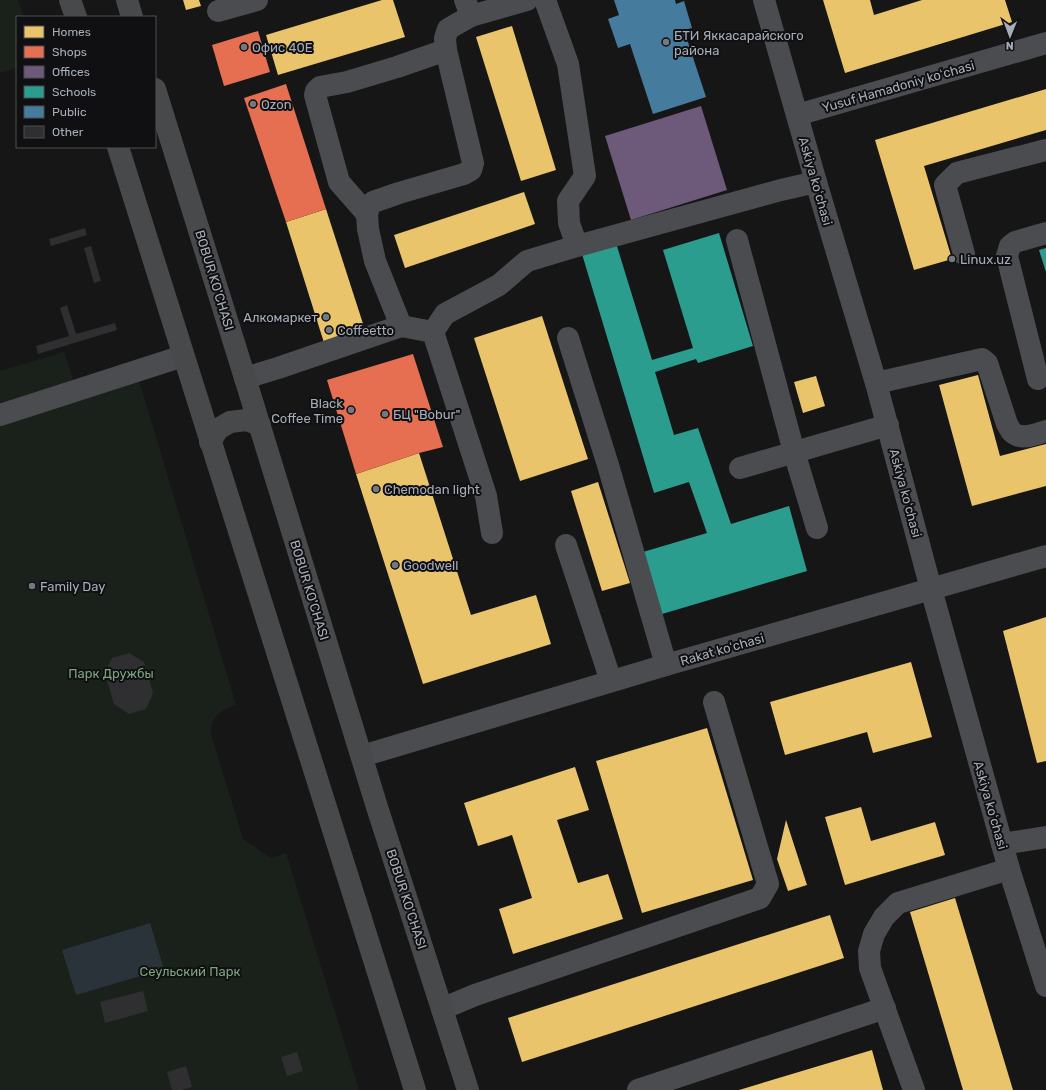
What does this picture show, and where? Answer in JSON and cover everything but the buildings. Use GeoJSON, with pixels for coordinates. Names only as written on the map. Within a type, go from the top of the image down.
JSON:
{"type":"FeatureCollection","features":[{"type":"Feature","properties":{"kind":"main road"},"geometry":{"type":"LineString","coordinates":[[70,0],[76,16]]}},
{"type":"Feature","properties":{"kind":"main road"},"geometry":{"type":"LineString","coordinates":[[127,0],[132,16]]}},
{"type":"Feature","properties":{"kind":"main road","name":"BOBUR KO'CHASI"},"geometry":{"type":"LineString","coordinates":[[156,93],[362,756],[468,1090]]}},
{"type":"Feature","properties":{"kind":"main road"},"geometry":{"type":"LineString","coordinates":[[118,148],[415,1090]]}},
{"type":"Feature","properties":{"kind":"main road"},"geometry":{"type":"LineString","coordinates":[[210,442],[218,429],[230,422],[246,420],[260,425]]}},
{"type":"Feature","properties":{"kind":"street"},"geometry":{"type":"LineString","coordinates":[[218,11],[257,0]]}},
{"type":"Feature","properties":{"kind":"street"},"geometry":{"type":"LineString","coordinates":[[401,326],[375,261],[368,228],[367,214],[369,207],[373,202],[464,174],[471,170],[473,163],[446,50],[445,38],[448,29],[468,8],[528,0]]}},
{"type":"Feature","properties":{"kind":"street"},"geometry":{"type":"LineString","coordinates":[[545,0],[568,64],[585,176],[568,201],[569,223],[577,246]]}},
{"type":"Feature","properties":{"kind":"street","name":"Askiya koʻchasi"},"geometry":{"type":"LineString","coordinates":[[764,0],[876,383],[931,589],[1009,869],[1046,986]]}},
{"type":"Feature","properties":{"kind":"street","name":"Yusuf Hamadoniy koʻchasi"},"geometry":{"type":"LineString","coordinates":[[797,115],[1046,43]]}},
{"type":"Feature","properties":{"kind":"street"},"geometry":{"type":"LineString","coordinates":[[367,214],[339,182],[315,95],[316,90],[320,87],[347,82],[397,67],[446,50]]}},
{"type":"Feature","properties":{"kind":"street"},"geometry":{"type":"LineString","coordinates":[[964,254],[945,185],[957,173],[1046,150]]}},
{"type":"Feature","properties":{"kind":"street"},"geometry":{"type":"LineString","coordinates":[[433,332],[445,314],[500,285],[527,261],[774,192],[816,182]]}},
{"type":"Feature","properties":{"kind":"street"},"geometry":{"type":"LineString","coordinates":[[1038,379],[1007,256],[1010,246],[1015,242],[1046,233]]}},
{"type":"Feature","properties":{"kind":"street"},"geometry":{"type":"LineString","coordinates":[[737,240],[794,452],[817,528]]}},
{"type":"Feature","properties":{"kind":"street"},"geometry":{"type":"LineString","coordinates":[[245,378],[401,326],[433,332]]}},
{"type":"Feature","properties":{"kind":"street"},"geometry":{"type":"LineString","coordinates":[[433,332],[486,496],[492,533]]}},
{"type":"Feature","properties":{"kind":"street"},"geometry":{"type":"LineString","coordinates":[[568,338],[608,465],[666,665]]}},
{"type":"Feature","properties":{"kind":"street"},"geometry":{"type":"LineString","coordinates":[[0,415],[183,356]]}},
{"type":"Feature","properties":{"kind":"street"},"geometry":{"type":"LineString","coordinates":[[876,383],[982,359],[988,363],[1007,424],[1012,432],[1017,436],[1024,437],[1046,431]]}},
{"type":"Feature","properties":{"kind":"street"},"geometry":{"type":"LineString","coordinates":[[740,468],[888,426]]}},
{"type":"Feature","properties":{"kind":"street"},"geometry":{"type":"LineString","coordinates":[[566,545],[611,681]]}},
{"type":"Feature","properties":{"kind":"street","name":"Rakat koʻchasi"},"geometry":{"type":"LineString","coordinates":[[362,756],[611,681],[1046,556]]}},
{"type":"Feature","properties":{"kind":"street"},"geometry":{"type":"LineString","coordinates":[[442,1009],[475,995],[760,898],[768,884],[714,702]]}},
{"type":"Feature","properties":{"kind":"street"},"geometry":{"type":"LineString","coordinates":[[1002,844],[1046,837]]}},
{"type":"Feature","properties":{"kind":"street"},"geometry":{"type":"LineString","coordinates":[[914,1090],[870,968],[869,951],[874,934],[884,917],[898,904],[1009,869]]}},
{"type":"Feature","properties":{"kind":"street"},"geometry":{"type":"LineString","coordinates":[[638,1090],[884,1008]]}},
{"type":"Feature","properties":{"kind":"green space"},"geometry":{"type":"Polygon","coordinates":[[[0,0],[18,0],[24,16],[16,16],[16,68],[0,73],[0,0]]]}},
{"type":"Feature","properties":{"kind":"green space"},"geometry":{"type":"Polygon","coordinates":[[[64,352],[80,399],[139,380],[236,705],[225,709],[218,714],[213,720],[211,734],[243,839],[271,858],[286,853],[359,1090],[0,1090],[0,371],[64,352]]]}},
{"type":"Feature","properties":{"kind":"shaded area"},"geometry":{"type":"Polygon","coordinates":[[[150,923],[164,969],[76,995],[62,950],[150,923]]]}},
{"type":"Feature","properties":{"kind":"place","name":"БТИ Яккасарайского района"},"geometry":{"type":"Point","coordinates":[666,42]}},
{"type":"Feature","properties":{"kind":"place","name":"Офис 40Е"},"geometry":{"type":"Point","coordinates":[244,47]}},
{"type":"Feature","properties":{"kind":"place","name":"Ozon"},"geometry":{"type":"Point","coordinates":[253,104]}},
{"type":"Feature","properties":{"kind":"place","name":"Linux.uz"},"geometry":{"type":"Point","coordinates":[952,259]}},
{"type":"Feature","properties":{"kind":"place","name":"Алкомаркет"},"geometry":{"type":"Point","coordinates":[326,317]}},
{"type":"Feature","properties":{"kind":"place","name":"Coffeetto"},"geometry":{"type":"Point","coordinates":[329,330]}},
{"type":"Feature","properties":{"kind":"place","name":"Black Coffee Time"},"geometry":{"type":"Point","coordinates":[351,410]}},
{"type":"Feature","properties":{"kind":"place","name":"БЦ \"Bobur\""},"geometry":{"type":"Point","coordinates":[385,414]}},
{"type":"Feature","properties":{"kind":"place","name":"Chemodan light"},"geometry":{"type":"Point","coordinates":[376,489]}},
{"type":"Feature","properties":{"kind":"place","name":"Goodwell"},"geometry":{"type":"Point","coordinates":[395,565]}},
{"type":"Feature","properties":{"kind":"place","name":"Family Day"},"geometry":{"type":"Point","coordinates":[32,586]}},
{"type":"Feature","properties":{"kind":"park label","name":"Парк Дружбы"},"geometry":{"type":"Point","coordinates":[111,673]}},
{"type":"Feature","properties":{"kind":"park label","name":"Сеульский Парк"},"geometry":{"type":"Point","coordinates":[190,971]}}]}
